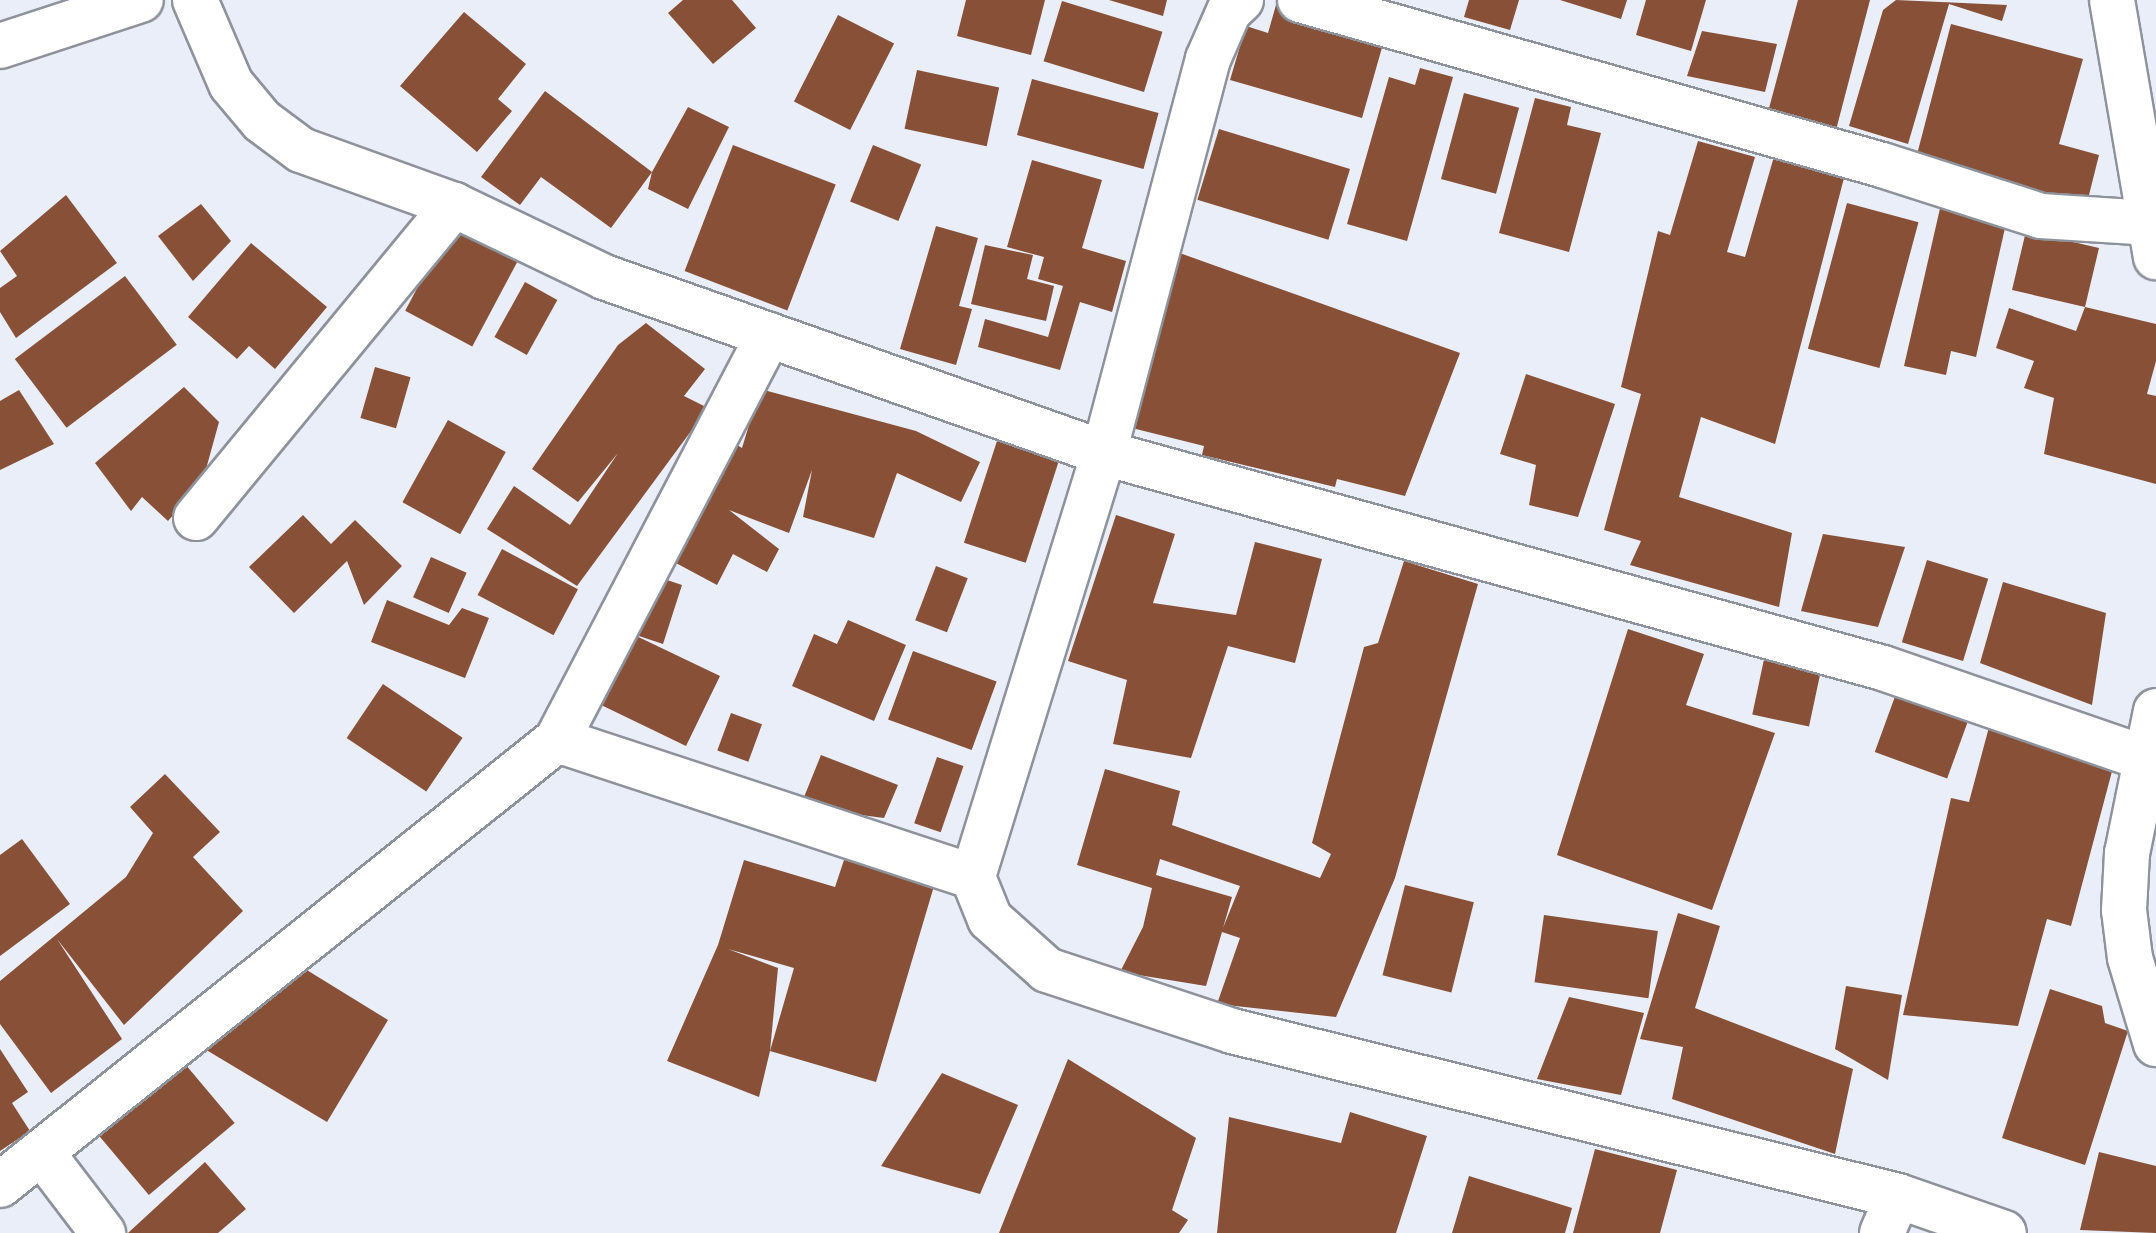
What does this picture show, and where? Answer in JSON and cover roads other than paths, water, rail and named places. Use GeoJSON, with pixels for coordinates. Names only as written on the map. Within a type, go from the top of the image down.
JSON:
{"type":"FeatureCollection","features":[{"type":"Feature","properties":{"kind":"street"},"geometry":{"type":"LineString","coordinates":[[0,46],[141,0]]}},
{"type":"Feature","properties":{"kind":"street"},"geometry":{"type":"LineString","coordinates":[[195,0],[231,84],[262,121],[301,150],[454,205],[604,277],[1104,453],[1883,668],[2144,758]]}},
{"type":"Feature","properties":{"kind":"street"},"geometry":{"type":"LineString","coordinates":[[1241,0],[1229,11],[1208,59],[1104,453],[973,877],[990,919],[1047,970],[1232,1031],[1890,1214],[2004,1233]]}},
{"type":"Feature","properties":{"kind":"street"},"geometry":{"type":"LineString","coordinates":[[1300,0],[1882,165],[2041,216],[2152,240],[2112,0]]}},
{"type":"Feature","properties":{"kind":"street"},"geometry":{"type":"LineString","coordinates":[[196,518],[454,205]]}},
{"type":"Feature","properties":{"kind":"street"},"geometry":{"type":"LineString","coordinates":[[0,1185],[557,740],[769,335]]}},
{"type":"Feature","properties":{"kind":"street"},"geometry":{"type":"LineString","coordinates":[[2156,711],[2127,853],[2124,910],[2130,958],[2156,1044]]}},
{"type":"Feature","properties":{"kind":"street"},"geometry":{"type":"LineString","coordinates":[[557,740],[973,877]]}},
{"type":"Feature","properties":{"kind":"street"},"geometry":{"type":"LineString","coordinates":[[42,1153],[103,1233]]}}]}
